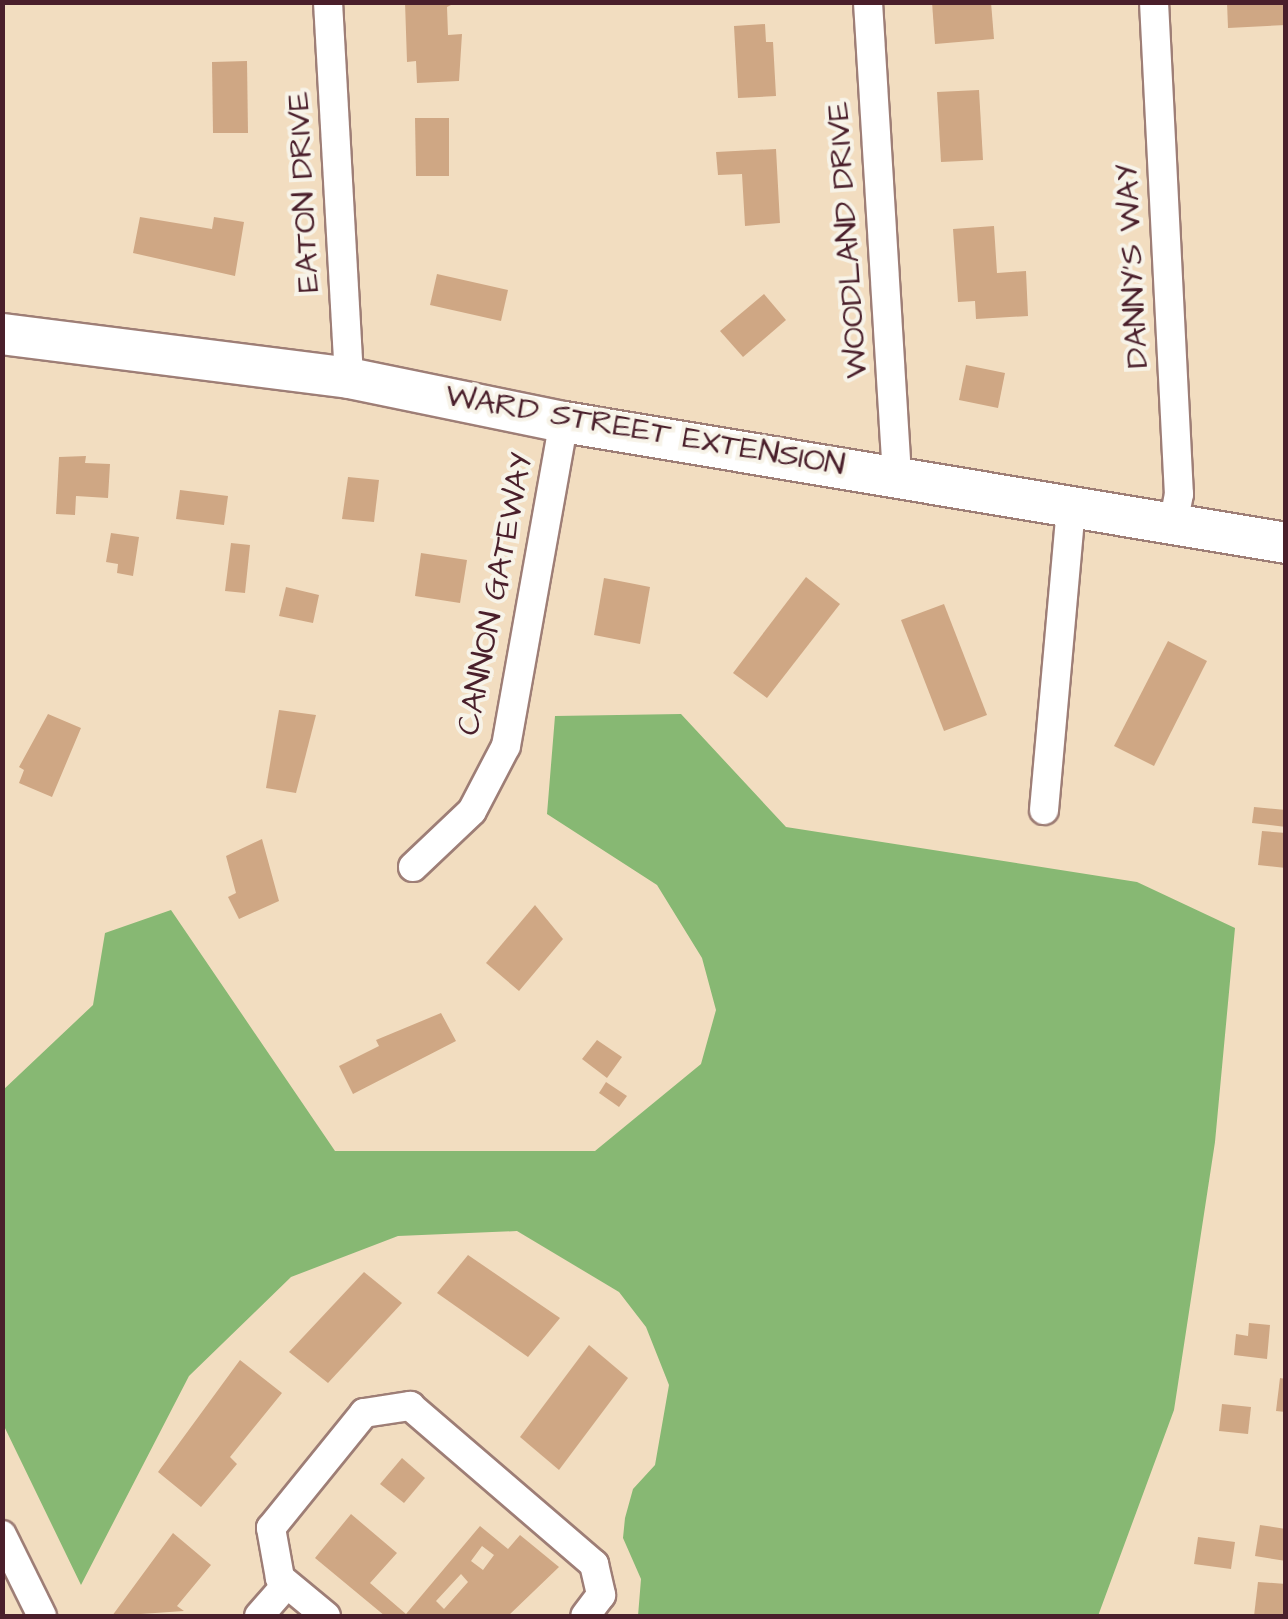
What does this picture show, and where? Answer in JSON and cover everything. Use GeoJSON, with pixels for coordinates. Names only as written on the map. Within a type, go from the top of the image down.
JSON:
{"type":"FeatureCollection","features":[{"type":"Feature","properties":{"kind":"street","name":"EATON DRIVE"},"geometry":{"type":"LineString","coordinates":[[328,2],[349,378]]}},
{"type":"Feature","properties":{"kind":"street","name":"WOODLAND DRIVE"},"geometry":{"type":"LineString","coordinates":[[868,2],[898,473]]}},
{"type":"Feature","properties":{"kind":"street","name":"DANNY'S WAY"},"geometry":{"type":"LineString","coordinates":[[1154,2],[1179,494],[1173,526]]}},
{"type":"Feature","properties":{"kind":"street","name":"WARD STREET EXTENSION"},"geometry":{"type":"LineString","coordinates":[[2,334],[349,378],[564,422],[898,473],[1070,510],[1286,543]]}},
{"type":"Feature","properties":{"kind":"street","name":"CANNON GATEWAY"},"geometry":{"type":"LineString","coordinates":[[413,866],[472,810],[506,746],[564,422]]}},
{"type":"Feature","properties":{"kind":"street"},"geometry":{"type":"LineString","coordinates":[[1044,810],[1070,510]]}},
{"type":"Feature","properties":{"kind":"street"},"geometry":{"type":"LineString","coordinates":[[326,1616],[286,1584],[270,1543],[281,1508],[364,1412],[410,1406],[594,1564],[601,1595],[584,1616]]}},
{"type":"Feature","properties":{"kind":"street"},"geometry":{"type":"LineString","coordinates":[[2,1535],[42,1616]]}},
{"type":"Feature","properties":{"kind":"street"},"geometry":{"type":"LineString","coordinates":[[259,1616],[286,1584]]}},
{"type":"Feature","properties":{"kind":"green space"},"geometry":{"type":"Polygon","coordinates":[[[681,714],[786,827],[1137,882],[1235,928],[1215,1142],[1174,1410],[1098,1616],[638,1616],[641,1579],[623,1538],[625,1518],[633,1489],[655,1465],[669,1385],[646,1327],[619,1292],[517,1231],[398,1236],[291,1277],[189,1376],[81,1585],[3,1424],[2,1091],[93,1005],[105,933],[171,910],[335,1151],[595,1151],[701,1064],[716,1010],[702,958],[657,885],[547,814],[555,716],[681,714]]]}},
{"type":"Feature","properties":{"kind":"building"},"geometry":{"type":"Polygon","coordinates":[[[405,2],[457,2],[447,7],[448,35],[462,34],[459,81],[417,83],[416,61],[407,62],[405,2]]]}},
{"type":"Feature","properties":{"kind":"building"},"geometry":{"type":"Polygon","coordinates":[[[932,2],[991,2],[994,39],[935,44],[932,2]]]}},
{"type":"Feature","properties":{"kind":"building"},"geometry":{"type":"Polygon","coordinates":[[[1227,2],[1286,2],[1286,25],[1228,28],[1227,2]]]}},
{"type":"Feature","properties":{"kind":"building"},"geometry":{"type":"Polygon","coordinates":[[[765,24],[766,42],[773,42],[776,96],[738,98],[734,26],[765,24]]]}},
{"type":"Feature","properties":{"kind":"building"},"geometry":{"type":"Polygon","coordinates":[[[247,61],[248,133],[213,133],[212,62],[247,61]]]}},
{"type":"Feature","properties":{"kind":"building"},"geometry":{"type":"Polygon","coordinates":[[[979,90],[983,160],[941,162],[937,92],[979,90]]]}},
{"type":"Feature","properties":{"kind":"building"},"geometry":{"type":"Polygon","coordinates":[[[415,118],[449,118],[449,176],[416,176],[415,118]]]}},
{"type":"Feature","properties":{"kind":"building"},"geometry":{"type":"Polygon","coordinates":[[[776,149],[780,223],[745,226],[742,174],[718,175],[716,152],[776,149]]]}},
{"type":"Feature","properties":{"kind":"building"},"geometry":{"type":"Polygon","coordinates":[[[140,217],[212,229],[214,217],[244,222],[235,276],[133,253],[140,217]]]}},
{"type":"Feature","properties":{"kind":"building"},"geometry":{"type":"Polygon","coordinates":[[[994,226],[997,273],[1026,271],[1028,316],[976,319],[975,301],[958,302],[953,229],[994,226]]]}},
{"type":"Feature","properties":{"kind":"building"},"geometry":{"type":"Polygon","coordinates":[[[437,274],[508,290],[501,321],[430,305],[437,274]]]}},
{"type":"Feature","properties":{"kind":"building"},"geometry":{"type":"Polygon","coordinates":[[[764,294],[786,320],[743,357],[720,331],[764,294]]]}},
{"type":"Feature","properties":{"kind":"building"},"geometry":{"type":"Polygon","coordinates":[[[966,365],[1005,373],[998,408],[959,400],[966,365]]]}},
{"type":"Feature","properties":{"kind":"building"},"geometry":{"type":"Polygon","coordinates":[[[86,456],[85,463],[110,464],[108,498],[76,496],[75,515],[56,514],[59,457],[86,456]]]}},
{"type":"Feature","properties":{"kind":"building"},"geometry":{"type":"Polygon","coordinates":[[[348,477],[379,480],[374,522],[342,519],[348,477]]]}},
{"type":"Feature","properties":{"kind":"building"},"geometry":{"type":"Polygon","coordinates":[[[180,490],[228,496],[224,525],[176,519],[180,490]]]}},
{"type":"Feature","properties":{"kind":"building"},"geometry":{"type":"Polygon","coordinates":[[[111,533],[139,537],[133,576],[117,573],[118,564],[106,562],[111,533]]]}},
{"type":"Feature","properties":{"kind":"building"},"geometry":{"type":"Polygon","coordinates":[[[231,543],[250,545],[245,593],[225,591],[231,543]]]}},
{"type":"Feature","properties":{"kind":"building"},"geometry":{"type":"Polygon","coordinates":[[[421,553],[467,560],[460,603],[415,596],[421,553]]]}},
{"type":"Feature","properties":{"kind":"building"},"geometry":{"type":"Polygon","coordinates":[[[806,577],[840,604],[767,698],[733,673],[806,577]]]}},
{"type":"Feature","properties":{"kind":"building"},"geometry":{"type":"Polygon","coordinates":[[[604,578],[650,587],[640,644],[594,635],[604,578]]]}},
{"type":"Feature","properties":{"kind":"building"},"geometry":{"type":"Polygon","coordinates":[[[286,587],[319,595],[313,623],[279,616],[286,587]]]}},
{"type":"Feature","properties":{"kind":"building"},"geometry":{"type":"Polygon","coordinates":[[[944,604],[987,715],[944,731],[901,620],[944,604]]]}},
{"type":"Feature","properties":{"kind":"building"},"geometry":{"type":"Polygon","coordinates":[[[1168,641],[1207,661],[1154,766],[1114,746],[1168,641]]]}},
{"type":"Feature","properties":{"kind":"building"},"geometry":{"type":"Polygon","coordinates":[[[279,710],[316,715],[296,793],[266,788],[279,710]]]}},
{"type":"Feature","properties":{"kind":"building"},"geometry":{"type":"Polygon","coordinates":[[[48,714],[81,728],[52,797],[19,783],[24,770],[19,767],[48,714]]]}},
{"type":"Feature","properties":{"kind":"building"},"geometry":{"type":"Polygon","coordinates":[[[1254,807],[1286,810],[1286,827],[1252,823],[1254,807]]]}},
{"type":"Feature","properties":{"kind":"building"},"geometry":{"type":"Polygon","coordinates":[[[1262,831],[1286,833],[1286,868],[1258,865],[1262,831]]]}},
{"type":"Feature","properties":{"kind":"building"},"geometry":{"type":"Polygon","coordinates":[[[262,839],[279,901],[239,919],[228,897],[236,893],[226,856],[262,839]]]}},
{"type":"Feature","properties":{"kind":"building"},"geometry":{"type":"Polygon","coordinates":[[[535,905],[563,939],[519,991],[486,963],[535,905]]]}},
{"type":"Feature","properties":{"kind":"building"},"geometry":{"type":"Polygon","coordinates":[[[441,1013],[456,1041],[353,1094],[339,1066],[379,1046],[376,1040],[441,1013]]]}},
{"type":"Feature","properties":{"kind":"building"},"geometry":{"type":"Polygon","coordinates":[[[597,1040],[622,1057],[607,1078],[582,1059],[597,1040]]]}},
{"type":"Feature","properties":{"kind":"building"},"geometry":{"type":"Polygon","coordinates":[[[606,1082],[627,1096],[619,1107],[599,1093],[606,1082]]]}},
{"type":"Feature","properties":{"kind":"building"},"geometry":{"type":"Polygon","coordinates":[[[468,1255],[560,1318],[528,1357],[437,1293],[468,1255]]]}},
{"type":"Feature","properties":{"kind":"building"},"geometry":{"type":"Polygon","coordinates":[[[364,1272],[402,1303],[328,1383],[289,1352],[364,1272]]]}},
{"type":"Feature","properties":{"kind":"building"},"geometry":{"type":"Polygon","coordinates":[[[1249,1323],[1270,1325],[1267,1359],[1234,1355],[1236,1334],[1248,1336],[1249,1323]]]}},
{"type":"Feature","properties":{"kind":"building"},"geometry":{"type":"Polygon","coordinates":[[[589,1345],[628,1378],[559,1470],[520,1437],[589,1345]]]}},
{"type":"Feature","properties":{"kind":"building"},"geometry":{"type":"Polygon","coordinates":[[[240,1360],[282,1393],[230,1457],[237,1464],[201,1507],[158,1472],[240,1360]]]}},
{"type":"Feature","properties":{"kind":"building"},"geometry":{"type":"Polygon","coordinates":[[[1280,1378],[1286,1379],[1286,1412],[1276,1411],[1280,1378]]]}},
{"type":"Feature","properties":{"kind":"building"},"geometry":{"type":"Polygon","coordinates":[[[1222,1404],[1251,1407],[1248,1434],[1219,1431],[1222,1404]]]}},
{"type":"Feature","properties":{"kind":"building"},"geometry":{"type":"Polygon","coordinates":[[[402,1458],[425,1478],[404,1503],[380,1484],[402,1458]]]}},
{"type":"Feature","properties":{"kind":"building"},"geometry":{"type":"Polygon","coordinates":[[[351,1514],[397,1553],[370,1583],[406,1614],[480,1526],[508,1549],[520,1535],[559,1567],[508,1616],[385,1616],[315,1558],[351,1514]],[[482,1546],[471,1561],[483,1570],[494,1555],[482,1546]],[[461,1574],[436,1601],[444,1609],[468,1582],[461,1574]]]}},
{"type":"Feature","properties":{"kind":"building"},"geometry":{"type":"Polygon","coordinates":[[[1260,1525],[1286,1529],[1286,1561],[1255,1556],[1260,1525]]]}},
{"type":"Feature","properties":{"kind":"building"},"geometry":{"type":"Polygon","coordinates":[[[173,1533],[211,1565],[177,1606],[184,1611],[112,1616],[173,1533]]]}},
{"type":"Feature","properties":{"kind":"building"},"geometry":{"type":"Polygon","coordinates":[[[1198,1537],[1235,1542],[1231,1569],[1194,1564],[1198,1537]]]}},
{"type":"Feature","properties":{"kind":"building"},"geometry":{"type":"Polygon","coordinates":[[[1258,1582],[1286,1584],[1286,1616],[1254,1616],[1258,1582]]]}}]}
